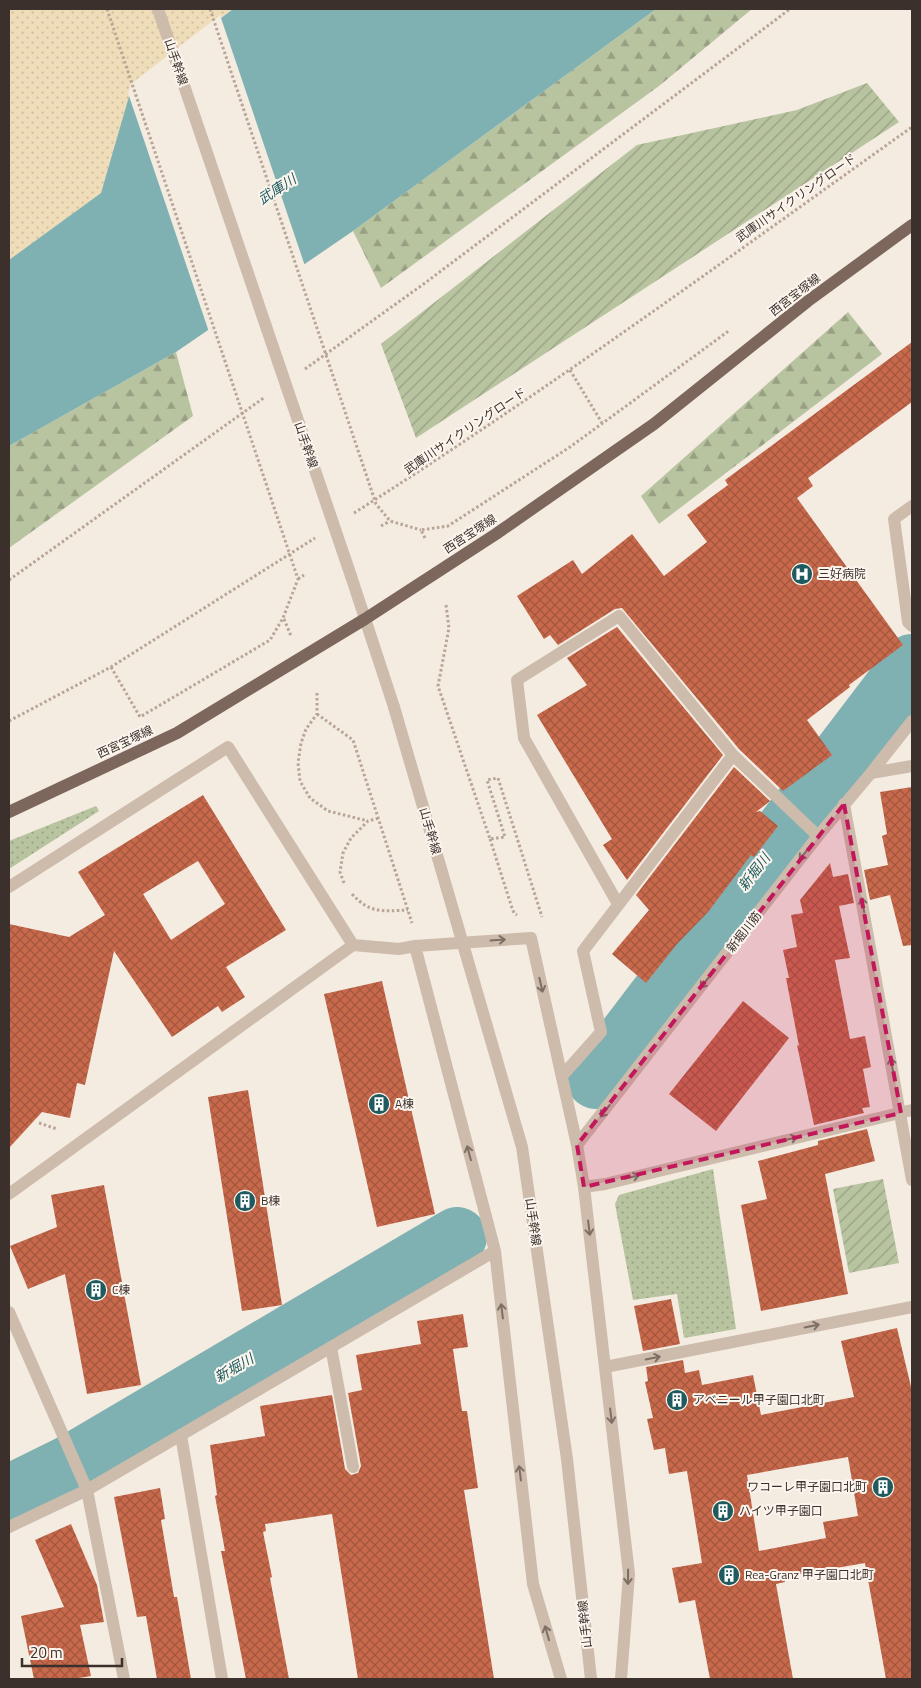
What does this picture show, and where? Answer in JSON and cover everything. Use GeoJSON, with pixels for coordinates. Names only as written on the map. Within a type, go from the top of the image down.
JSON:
{"type":"FeatureCollection","features":[{"type":"Feature","properties":{"kind":"main road","name":"西宮宝塚線"},"geometry":{"type":"LineString","coordinates":[[9,812],[177,733],[365,618],[496,534],[654,424],[808,302],[911,228]]}},
{"type":"Feature","properties":{"kind":"street","name":"山手幹線"},"geometry":{"type":"LineString","coordinates":[[158,9],[394,707],[522,1147],[568,1459],[591,1679]]}},
{"type":"Feature","properties":{"kind":"street"},"geometry":{"type":"LineString","coordinates":[[912,506],[894,519],[908,622],[912,626]]}},
{"type":"Feature","properties":{"kind":"street"},"geometry":{"type":"LineString","coordinates":[[618,904],[524,738],[517,680],[619,616],[733,756],[818,836]]}},
{"type":"Feature","properties":{"kind":"street","name":"新堀川筋"},"geometry":{"type":"LineString","coordinates":[[577,1145],[818,836],[912,721]]}},
{"type":"Feature","properties":{"kind":"street"},"geometry":{"type":"LineString","coordinates":[[9,887],[228,747],[353,945]]}},
{"type":"Feature","properties":{"kind":"street"},"geometry":{"type":"LineString","coordinates":[[562,1076],[601,1032],[583,951],[733,756]]}},
{"type":"Feature","properties":{"kind":"street"},"geometry":{"type":"LineString","coordinates":[[871,773],[912,766]]}},
{"type":"Feature","properties":{"kind":"street"},"geometry":{"type":"LineString","coordinates":[[844,804],[907,1112],[912,1180]]}},
{"type":"Feature","properties":{"kind":"street"},"geometry":{"type":"LineString","coordinates":[[9,1194],[353,945],[399,949],[415,946],[531,938],[577,1145],[584,1187],[629,1574],[621,1679]]}},
{"type":"Feature","properties":{"kind":"street"},"geometry":{"type":"LineString","coordinates":[[415,946],[495,1251],[533,1584],[561,1679]]}},
{"type":"Feature","properties":{"kind":"street"},"geometry":{"type":"LineString","coordinates":[[584,1187],[605,1184],[907,1112]]}},
{"type":"Feature","properties":{"kind":"street"},"geometry":{"type":"LineString","coordinates":[[9,1527],[84,1484],[181,1434],[495,1251]]}},
{"type":"Feature","properties":{"kind":"street"},"geometry":{"type":"LineString","coordinates":[[605,1368],[912,1306]]}},
{"type":"Feature","properties":{"kind":"street"},"geometry":{"type":"LineString","coordinates":[[9,1312],[84,1484],[124,1679]]}},
{"type":"Feature","properties":{"kind":"street"},"geometry":{"type":"LineString","coordinates":[[331,1347],[353,1467]]}},
{"type":"Feature","properties":{"kind":"street"},"geometry":{"type":"LineString","coordinates":[[181,1434],[222,1679]]}},
{"type":"Feature","properties":{"kind":"path"},"geometry":{"type":"LineString","coordinates":[[107,9],[298,579],[283,618],[270,640],[140,717],[111,666]]}},
{"type":"Feature","properties":{"kind":"path"},"geometry":{"type":"LineString","coordinates":[[210,9],[376,504],[390,521],[421,530],[448,526],[570,447],[738,324]]}},
{"type":"Feature","properties":{"kind":"path"},"geometry":{"type":"LineString","coordinates":[[297,374],[425,283],[790,9]]}},
{"type":"Feature","properties":{"kind":"path","name":"武庫川サイクリングロード"},"geometry":{"type":"LineString","coordinates":[[347,518],[423,470],[570,370],[912,126]]}},
{"type":"Feature","properties":{"kind":"path"},"geometry":{"type":"LineString","coordinates":[[570,370],[602,423]]}},
{"type":"Feature","properties":{"kind":"path"},"geometry":{"type":"LineString","coordinates":[[9,580],[273,392]]}},
{"type":"Feature","properties":{"kind":"path"},"geometry":{"type":"LineString","coordinates":[[381,526],[390,521]]}},
{"type":"Feature","properties":{"kind":"path"},"geometry":{"type":"LineString","coordinates":[[421,530],[426,538]]}},
{"type":"Feature","properties":{"kind":"path"},"geometry":{"type":"LineString","coordinates":[[9,721],[111,666],[322,534]]}},
{"type":"Feature","properties":{"kind":"path"},"geometry":{"type":"LineString","coordinates":[[298,579],[304,576]]}},
{"type":"Feature","properties":{"kind":"path"},"geometry":{"type":"LineString","coordinates":[[446,605],[450,628],[438,686],[514,913]]}},
{"type":"Feature","properties":{"kind":"path"},"geometry":{"type":"LineString","coordinates":[[283,618],[292,638]]}},
{"type":"Feature","properties":{"kind":"path"},"geometry":{"type":"LineString","coordinates":[[317,693],[318,714],[306,729],[301,743],[298,763],[300,781],[310,798],[328,811],[368,821],[379,818]]}},
{"type":"Feature","properties":{"kind":"path"},"geometry":{"type":"LineString","coordinates":[[318,714],[353,740],[408,910],[378,911],[361,904],[347,889],[340,872],[343,853],[351,838],[368,821]]}},
{"type":"Feature","properties":{"kind":"path"},"geometry":{"type":"LineString","coordinates":[[490,839],[505,837],[487,780],[498,778],[544,922]]}},
{"type":"Feature","properties":{"kind":"highlighted area"},"geometry":{"type":"Polygon","coordinates":[[[844,804],[901,1113],[584,1187],[577,1145],[844,804]]]}},
{"type":"Feature","properties":{"kind":"green space"},"geometry":{"type":"Polygon","coordinates":[[[656,9],[752,9],[659,86],[381,288],[353,231],[656,9]]]}},
{"type":"Feature","properties":{"kind":"green space"},"geometry":{"type":"Polygon","coordinates":[[[867,83],[899,122],[416,438],[381,344],[637,145],[797,110],[867,83]]]}},
{"type":"Feature","properties":{"kind":"green space"},"geometry":{"type":"Polygon","coordinates":[[[848,312],[882,354],[659,524],[641,496],[848,312]]]}},
{"type":"Feature","properties":{"kind":"green space"},"geometry":{"type":"Polygon","coordinates":[[[176,352],[193,416],[9,548],[9,446],[176,352]]]}},
{"type":"Feature","properties":{"kind":"green space"},"geometry":{"type":"Polygon","coordinates":[[[96,806],[99,811],[9,869],[9,841],[96,806]]]}},
{"type":"Feature","properties":{"kind":"green space"},"geometry":{"type":"Polygon","coordinates":[[[713,1169],[736,1329],[684,1338],[677,1294],[633,1300],[615,1204],[619,1195],[713,1169]]]}},
{"type":"Feature","properties":{"kind":"green space"},"geometry":{"type":"Polygon","coordinates":[[[883,1179],[899,1263],[849,1273],[833,1189],[883,1179]]]}},
{"type":"Feature","properties":{"kind":"sand"},"geometry":{"type":"Polygon","coordinates":[[[9,9],[233,9],[132,86],[101,193],[9,260],[9,9]]]}},
{"type":"Feature","properties":{"kind":"water","name":"武庫川"},"geometry":{"type":"Polygon","coordinates":[[[233,9],[656,9],[353,231],[176,352],[9,446],[9,260],[101,193],[132,86],[233,9]]]}},
{"type":"Feature","properties":{"kind":"pier"},"geometry":{"type":"Polygon","coordinates":[[[220,15],[305,266],[209,332],[128,93],[131,84],[220,15]]]}},
{"type":"Feature","properties":{"kind":"building"},"geometry":{"type":"Polygon","coordinates":[[[912,342],[912,402],[808,478],[813,486],[797,498],[903,645],[849,685],[850,687],[807,720],[832,755],[783,791],[739,749],[622,608],[615,609],[558,645],[550,635],[544,639],[517,596],[573,560],[582,574],[632,534],[664,576],[707,542],[687,515],[728,485],[725,480],[912,342]]]}},
{"type":"Feature","properties":{"kind":"building"},"geometry":{"type":"Polygon","coordinates":[[[617,627],[723,755],[627,880],[603,845],[612,839],[537,715],[587,685],[567,658],[617,627]]]}},
{"type":"Feature","properties":{"kind":"building"},"geometry":{"type":"Polygon","coordinates":[[[734,767],[770,801],[756,812],[760,811],[778,826],[754,857],[751,855],[708,912],[677,944],[646,983],[612,954],[649,910],[636,895],[734,767]]]}},
{"type":"Feature","properties":{"kind":"building"},"geometry":{"type":"Polygon","coordinates":[[[912,787],[912,945],[903,946],[890,895],[870,900],[864,870],[888,865],[882,836],[887,834],[880,792],[912,787]]]}},
{"type":"Feature","properties":{"kind":"building"},"geometry":{"type":"Polygon","coordinates":[[[203,795],[286,930],[226,967],[245,997],[222,1012],[218,1006],[172,1037],[114,951],[85,1085],[77,1083],[70,1118],[42,1112],[9,1148],[9,924],[69,937],[105,915],[78,872],[203,795]],[[198,861],[143,894],[171,940],[225,904],[198,861]]]}},
{"type":"Feature","properties":{"kind":"building"},"geometry":{"type":"Polygon","coordinates":[[[830,863],[833,877],[848,874],[854,903],[839,906],[850,958],[835,960],[850,1039],[865,1036],[871,1067],[863,1069],[870,1107],[862,1108],[864,1113],[814,1125],[797,1045],[799,1046],[786,978],[789,978],[783,950],[797,947],[791,915],[803,913],[800,900],[830,863]]]}},
{"type":"Feature","properties":{"kind":"building","name":"A棟"},"geometry":{"type":"Polygon","coordinates":[[[382,981],[435,1214],[377,1227],[324,994],[382,981]]]}},
{"type":"Feature","properties":{"kind":"building"},"geometry":{"type":"Polygon","coordinates":[[[743,1001],[789,1038],[716,1131],[669,1094],[743,1001]]]}},
{"type":"Feature","properties":{"kind":"building","name":"B棟"},"geometry":{"type":"Polygon","coordinates":[[[248,1090],[282,1305],[242,1311],[208,1097],[248,1090]]]}},
{"type":"Feature","properties":{"kind":"building"},"geometry":{"type":"Polygon","coordinates":[[[867,1129],[875,1161],[825,1174],[848,1294],[761,1311],[741,1205],[767,1199],[758,1161],[818,1145],[818,1141],[867,1129]]]}},
{"type":"Feature","properties":{"kind":"building","name":"C棟"},"geometry":{"type":"Polygon","coordinates":[[[104,1185],[141,1385],[87,1394],[65,1274],[28,1289],[10,1246],[57,1227],[51,1195],[104,1185]]]}},
{"type":"Feature","properties":{"kind":"building"},"geometry":{"type":"Polygon","coordinates":[[[671,1299],[680,1344],[643,1351],[634,1306],[671,1299]]]}},
{"type":"Feature","properties":{"kind":"building"},"geometry":{"type":"Polygon","coordinates":[[[463,1314],[468,1347],[453,1349],[462,1411],[467,1411],[478,1488],[464,1490],[494,1679],[358,1679],[332,1514],[265,1524],[266,1531],[263,1532],[272,1577],[270,1578],[289,1679],[246,1679],[221,1551],[225,1551],[215,1496],[217,1495],[210,1445],[265,1436],[260,1406],[332,1395],[345,1469],[351,1475],[358,1473],[361,1466],[348,1393],[362,1390],[356,1355],[421,1344],[417,1321],[463,1314]]]}},
{"type":"Feature","properties":{"kind":"building"},"geometry":{"type":"Polygon","coordinates":[[[897,1328],[912,1391],[912,1679],[886,1679],[865,1563],[784,1577],[785,1582],[776,1584],[793,1679],[710,1679],[695,1600],[679,1603],[672,1568],[702,1563],[687,1471],[669,1474],[665,1448],[654,1450],[647,1419],[653,1418],[645,1382],[648,1381],[646,1367],[683,1360],[685,1373],[699,1370],[702,1385],[753,1375],[761,1415],[854,1397],[841,1341],[897,1328]],[[848,1457],[747,1475],[759,1551],[826,1538],[823,1522],[858,1516],[848,1457]]]}},
{"type":"Feature","properties":{"kind":"building"},"geometry":{"type":"Polygon","coordinates":[[[160,1488],[165,1519],[161,1520],[174,1597],[177,1597],[191,1679],[157,1679],[146,1616],[137,1617],[114,1497],[160,1488]]]}},
{"type":"Feature","properties":{"kind":"building"},"geometry":{"type":"Polygon","coordinates":[[[71,1524],[97,1585],[104,1622],[80,1625],[91,1676],[73,1679],[34,1679],[21,1616],[64,1607],[35,1540],[71,1524]]]}},
{"type":"Feature","properties":{"kind":"waterway","name":"新堀川"},"geometry":{"type":"LineString","coordinates":[[596,1079],[912,664]]}},
{"type":"Feature","properties":{"kind":"waterway","name":"新堀川"},"geometry":{"type":"LineString","coordinates":[[9,1495],[68,1466],[457,1237]]}},
{"type":"Feature","properties":{"kind":"place","name":"三好病院"},"geometry":{"type":"Point","coordinates":[802,574]}},
{"type":"Feature","properties":{"kind":"place","name":"A棟"},"geometry":{"type":"Point","coordinates":[379,1104]}},
{"type":"Feature","properties":{"kind":"place","name":"B棟"},"geometry":{"type":"Point","coordinates":[245,1201]}},
{"type":"Feature","properties":{"kind":"place","name":"C棟"},"geometry":{"type":"Point","coordinates":[96,1290]}},
{"type":"Feature","properties":{"kind":"place","name":"アベニール甲子園口北町"},"geometry":{"type":"Point","coordinates":[677,1400]}},
{"type":"Feature","properties":{"kind":"place","name":"ワコーレ甲子園口北町"},"geometry":{"type":"Point","coordinates":[883,1487]}},
{"type":"Feature","properties":{"kind":"place","name":"ハイツ甲子園口"},"geometry":{"type":"Point","coordinates":[723,1511]}},
{"type":"Feature","properties":{"kind":"place","name":"Rea-Granz 甲子園口北町"},"geometry":{"type":"Point","coordinates":[729,1575]}}]}
